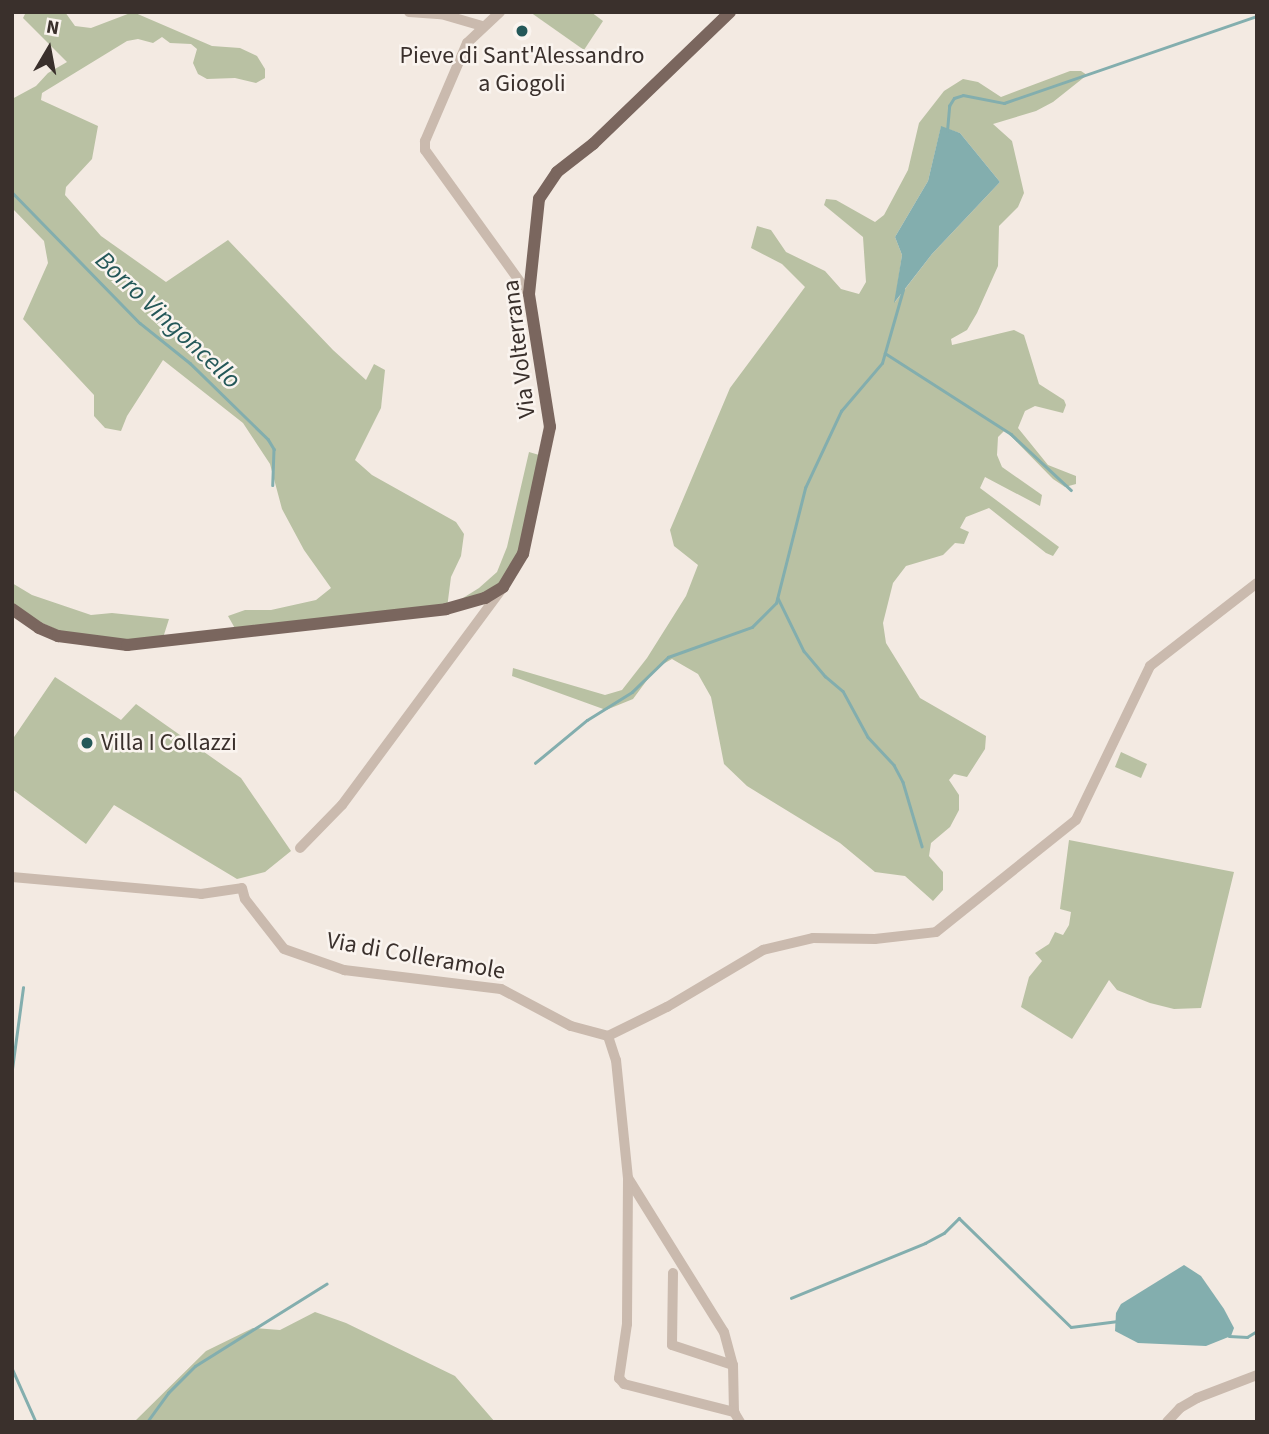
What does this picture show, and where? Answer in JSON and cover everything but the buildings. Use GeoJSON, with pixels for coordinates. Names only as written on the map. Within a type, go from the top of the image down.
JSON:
{"type":"FeatureCollection","features":[{"type":"Feature","properties":{"kind":"main road","name":"Via Volterrana"},"geometry":{"type":"LineString","coordinates":[[503,587],[523,554],[550,427],[529,294],[539,199],[545,186],[557,172],[593,144],[730,12]]}},
{"type":"Feature","properties":{"kind":"main road"},"geometry":{"type":"LineString","coordinates":[[12,609],[39,628],[58,636],[127,645],[446,609],[485,598],[503,587]]}},
{"type":"Feature","properties":{"kind":"street"},"geometry":{"type":"LineString","coordinates":[[409,12],[463,18],[482,26]]}},
{"type":"Feature","properties":{"kind":"street"},"geometry":{"type":"LineString","coordinates":[[500,12],[482,26],[467,43],[425,141],[425,150],[529,294]]}},
{"type":"Feature","properties":{"kind":"street"},"geometry":{"type":"LineString","coordinates":[[734,1412],[624,1384],[619,1378],[627,1324],[628,1178],[616,1060],[608,1036],[667,1007],[763,950],[813,938],[875,939],[936,932],[1076,820],[1150,666],[1257,583]]}},
{"type":"Feature","properties":{"kind":"street","name":"Via Volterrana"},"geometry":{"type":"LineString","coordinates":[[300,848],[342,805],[503,587]]}},
{"type":"Feature","properties":{"kind":"street","name":"Via di Colleramole"},"geometry":{"type":"LineString","coordinates":[[12,877],[201,894],[242,888],[245,899],[284,949],[344,970],[501,989],[571,1027],[608,1036]]}},
{"type":"Feature","properties":{"kind":"street"},"geometry":{"type":"LineString","coordinates":[[628,1178],[724,1332],[733,1365],[734,1412],[740,1422]]}},
{"type":"Feature","properties":{"kind":"street"},"geometry":{"type":"LineString","coordinates":[[673,1273],[673,1345],[733,1365]]}},
{"type":"Feature","properties":{"kind":"street"},"geometry":{"type":"LineString","coordinates":[[1167,1422],[1180,1408],[1197,1398],[1257,1375]]}},
{"type":"Feature","properties":{"kind":"green space"},"geometry":{"type":"Polygon","coordinates":[[[26,12],[65,12],[75,26],[91,28],[133,12],[212,46],[240,48],[257,56],[265,69],[265,78],[256,83],[235,78],[207,79],[198,74],[193,63],[197,49],[191,44],[170,43],[162,37],[153,43],[138,39],[127,41],[42,93],[41,100],[98,126],[92,159],[66,187],[65,195],[101,236],[166,282],[228,240],[333,350],[366,380],[374,364],[385,370],[381,408],[355,460],[372,475],[456,522],[464,534],[461,556],[451,577],[447,608],[479,588],[497,572],[507,547],[529,452],[546,457],[534,516],[522,554],[503,587],[485,598],[446,609],[237,632],[228,616],[245,610],[271,610],[316,600],[331,588],[304,550],[282,509],[270,464],[243,423],[163,360],[127,416],[121,431],[105,428],[94,416],[94,395],[23,319],[48,263],[44,241],[12,208],[12,99],[36,86],[48,73],[67,62],[23,18],[26,12]]]}},
{"type":"Feature","properties":{"kind":"green space"},"geometry":{"type":"Polygon","coordinates":[[[530,12],[591,12],[603,21],[584,50],[530,12]]]}},
{"type":"Feature","properties":{"kind":"green space"},"geometry":{"type":"Polygon","coordinates":[[[1070,71],[1081,71],[1087,75],[1053,102],[1036,111],[993,124],[1012,141],[1024,193],[1018,207],[999,226],[998,266],[977,313],[967,330],[951,339],[952,345],[1014,330],[1024,335],[1039,384],[1064,400],[1066,405],[1063,413],[1035,406],[1025,411],[1018,428],[1048,465],[1076,476],[1076,484],[1065,487],[1053,479],[1005,430],[998,437],[997,455],[1002,467],[1042,495],[1040,506],[985,477],[980,488],[1059,547],[1053,556],[989,508],[966,517],[960,528],[969,532],[964,544],[955,543],[943,555],[906,566],[893,583],[883,623],[886,643],[920,698],[986,736],[985,749],[967,777],[954,774],[949,780],[959,795],[959,810],[950,827],[931,843],[929,856],[943,872],[943,890],[933,901],[905,876],[875,872],[840,843],[747,786],[724,764],[711,697],[698,674],[672,659],[656,668],[633,699],[606,710],[512,676],[513,668],[605,695],[622,690],[647,658],[686,596],[698,565],[674,546],[670,530],[730,388],[805,287],[782,264],[751,248],[757,226],[771,230],[786,252],[825,271],[841,289],[859,294],[866,282],[863,237],[824,205],[826,199],[836,200],[875,222],[884,215],[908,170],[919,123],[944,91],[963,79],[978,82],[1001,97],[1070,71]],[[941,127],[928,181],[895,237],[902,255],[895,302],[932,254],[1000,182],[960,133],[941,127]]]}},
{"type":"Feature","properties":{"kind":"green space"},"geometry":{"type":"Polygon","coordinates":[[[12,583],[32,595],[91,615],[112,613],[169,619],[162,641],[79,640],[12,609],[12,583]]]}},
{"type":"Feature","properties":{"kind":"green space"},"geometry":{"type":"Polygon","coordinates":[[[55,677],[121,720],[136,704],[241,778],[291,851],[265,872],[237,879],[114,805],[86,844],[12,789],[12,740],[55,677]]]}},
{"type":"Feature","properties":{"kind":"green space"},"geometry":{"type":"Polygon","coordinates":[[[1121,752],[1147,764],[1141,778],[1115,767],[1121,752]]]}},
{"type":"Feature","properties":{"kind":"green space"},"geometry":{"type":"Polygon","coordinates":[[[1069,840],[1234,872],[1201,1008],[1174,1009],[1150,1003],[1117,990],[1109,980],[1072,1039],[1021,1007],[1029,977],[1042,961],[1035,953],[1049,944],[1055,932],[1063,935],[1069,925],[1071,912],[1060,909],[1069,840]]]}},
{"type":"Feature","properties":{"kind":"green space"},"geometry":{"type":"Polygon","coordinates":[[[315,1312],[346,1323],[455,1376],[495,1422],[134,1422],[206,1351],[253,1328],[280,1330],[315,1312]]]}},
{"type":"Feature","properties":{"kind":"water"},"geometry":{"type":"Polygon","coordinates":[[[941,126],[960,133],[1000,182],[932,254],[894,303],[902,255],[895,237],[928,181],[941,126]]]}},
{"type":"Feature","properties":{"kind":"water"},"geometry":{"type":"Polygon","coordinates":[[[1184,1265],[1201,1276],[1224,1309],[1234,1328],[1231,1336],[1206,1346],[1138,1343],[1115,1331],[1116,1313],[1121,1304],[1184,1265]]]}},
{"type":"Feature","properties":{"kind":"waterway"},"geometry":{"type":"LineString","coordinates":[[947,131],[949,106],[954,98],[963,95],[1004,103],[1257,16]]}},
{"type":"Feature","properties":{"kind":"waterway","name":"Borro Vingoncello"},"geometry":{"type":"LineString","coordinates":[[12,192],[140,323],[190,363],[268,439],[274,449],[273,485]]}},
{"type":"Feature","properties":{"kind":"waterway"},"geometry":{"type":"LineString","coordinates":[[535,763],[587,720],[632,692],[668,657],[752,627],[776,603],[805,488],[841,411],[882,363],[903,290]]}},
{"type":"Feature","properties":{"kind":"waterway"},"geometry":{"type":"LineString","coordinates":[[885,353],[1011,434],[1071,490]]}},
{"type":"Feature","properties":{"kind":"waterway"},"geometry":{"type":"LineString","coordinates":[[778,598],[804,651],[825,676],[843,691],[868,737],[894,765],[903,782],[922,846]]}},
{"type":"Feature","properties":{"kind":"waterway"},"geometry":{"type":"LineString","coordinates":[[12,1069],[23,988]]}},
{"type":"Feature","properties":{"kind":"waterway"},"geometry":{"type":"LineString","coordinates":[[791,1298],[925,1243],[944,1233],[959,1218],[1071,1327],[1118,1321]]}},
{"type":"Feature","properties":{"kind":"waterway"},"geometry":{"type":"LineString","coordinates":[[147,1422],[168,1393],[195,1366],[326,1284]]}},
{"type":"Feature","properties":{"kind":"waterway"},"geometry":{"type":"LineString","coordinates":[[1229,1336],[1247,1337],[1257,1331]]}},
{"type":"Feature","properties":{"kind":"waterway"},"geometry":{"type":"LineString","coordinates":[[12,1368],[36,1422]]}},
{"type":"Feature","properties":{"kind":"place","name":"Pieve di Sant'Alessandro a Giogoli"},"geometry":{"type":"Point","coordinates":[522,31]}},
{"type":"Feature","properties":{"kind":"place","name":"Villa I Collazzi"},"geometry":{"type":"Point","coordinates":[87,743]}}]}
